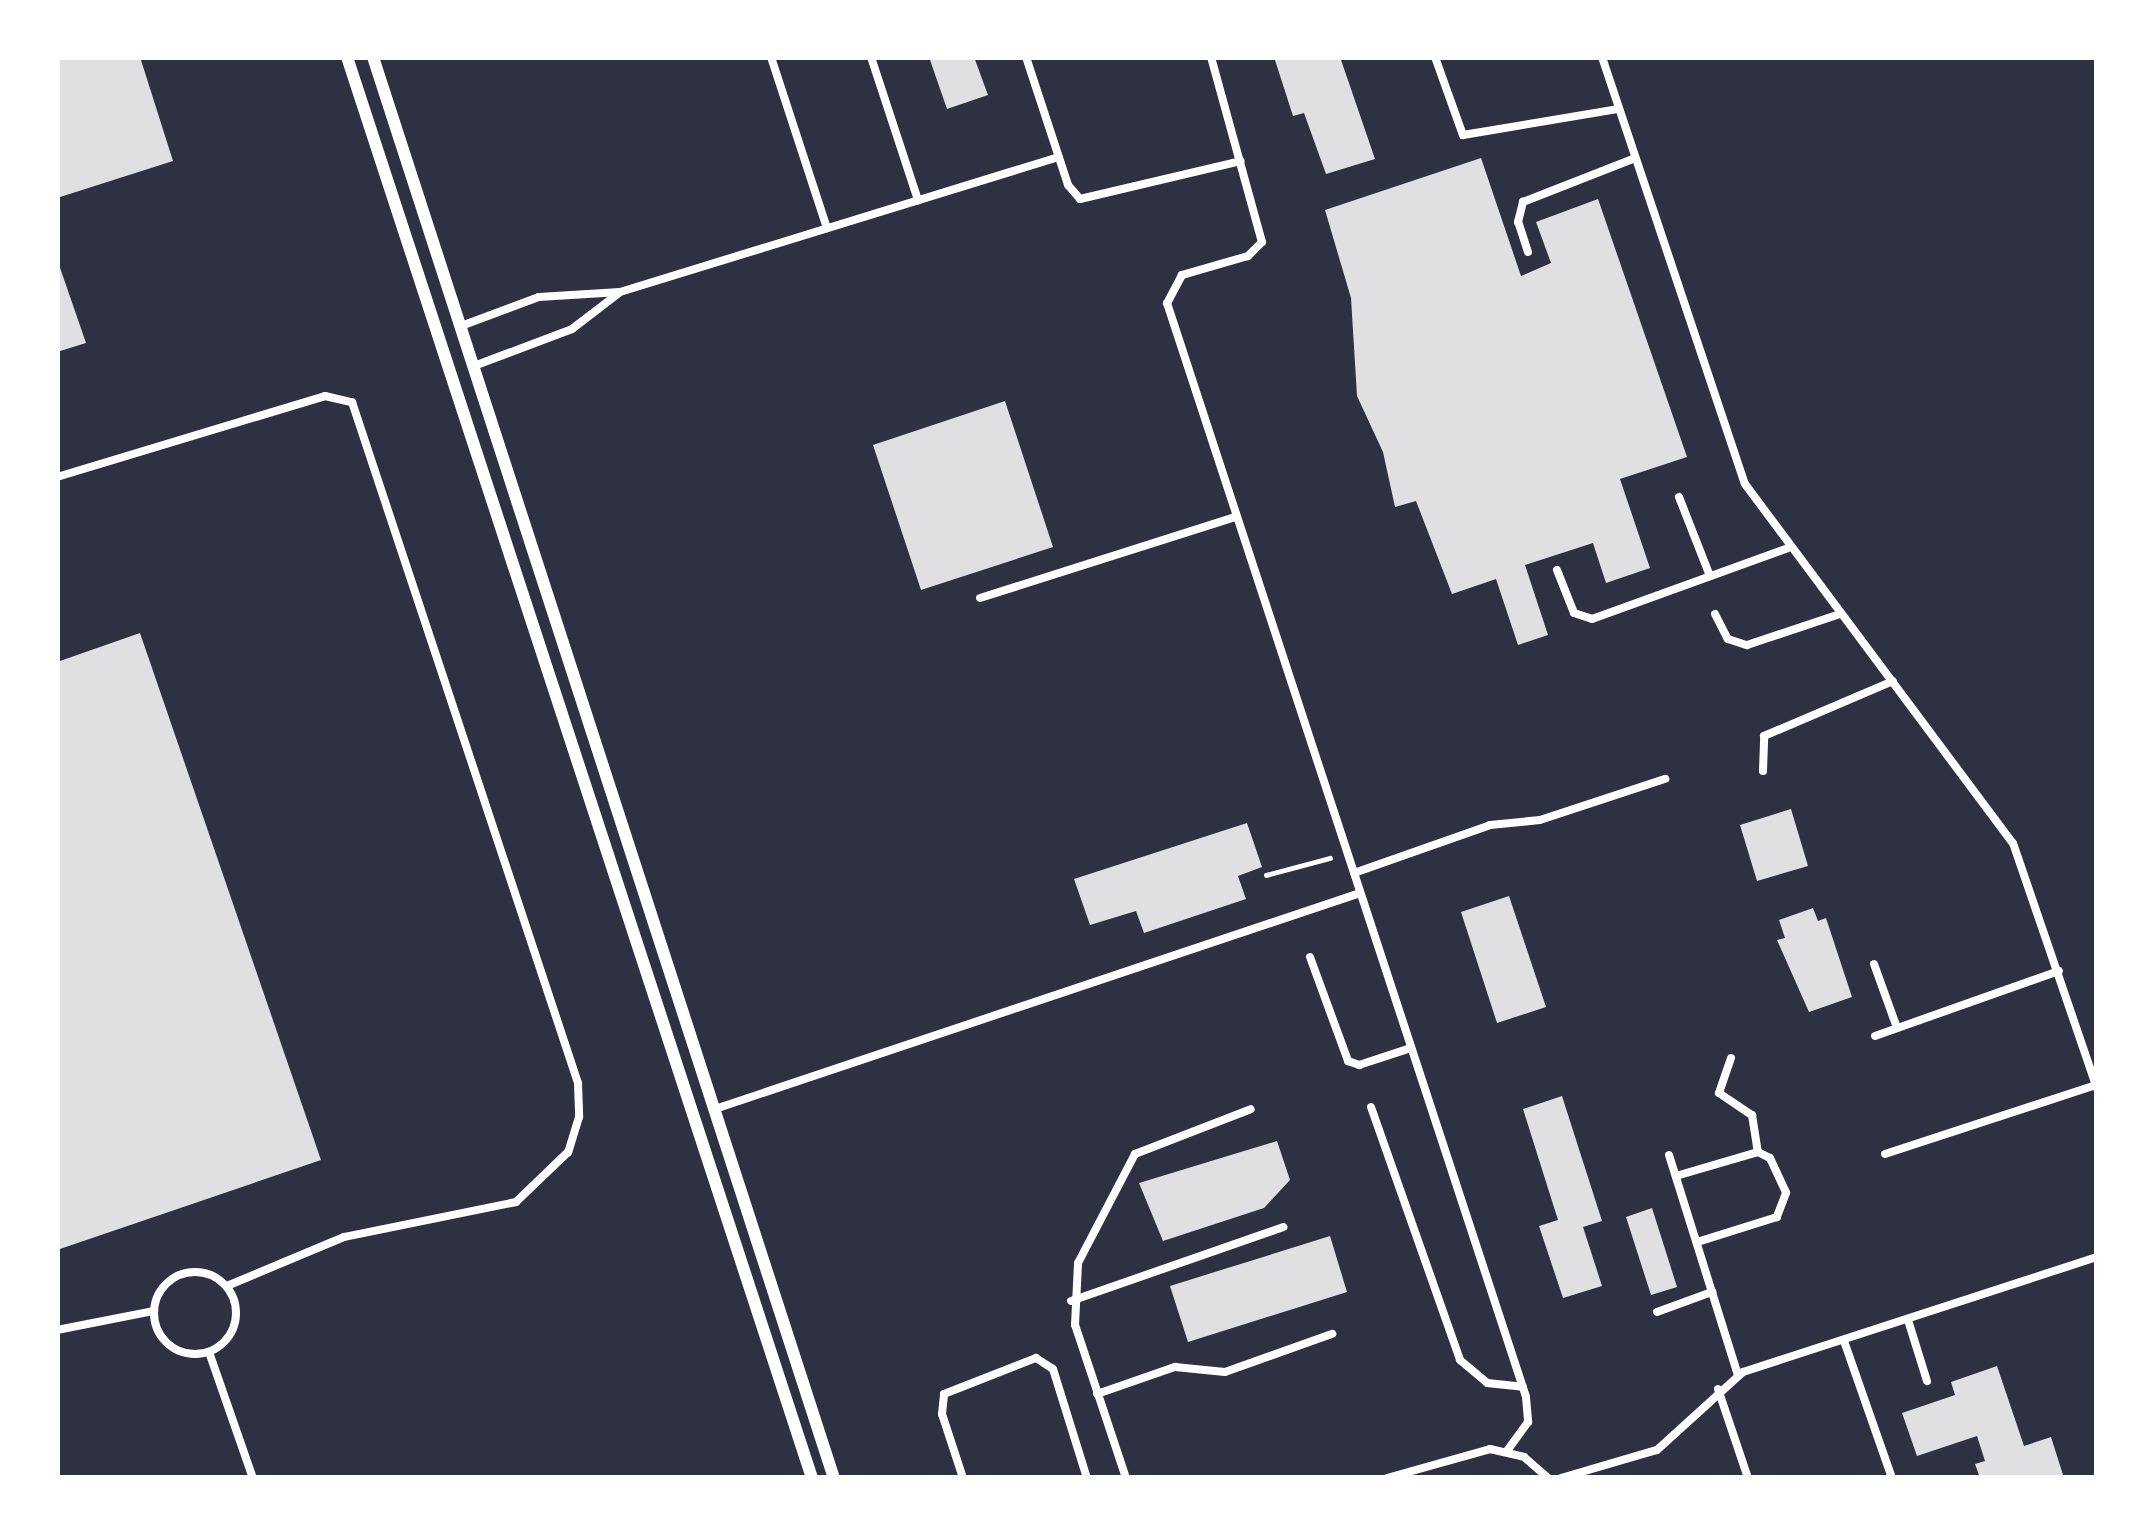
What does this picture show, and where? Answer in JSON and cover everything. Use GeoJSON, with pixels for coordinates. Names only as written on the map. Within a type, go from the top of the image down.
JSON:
{"type":"FeatureCollection","features":[{"type":"Feature","properties":{"kind":"street"},"geometry":{"type":"LineString","coordinates":[[347,57],[812,1478]]}},
{"type":"Feature","properties":{"kind":"street"},"geometry":{"type":"LineString","coordinates":[[373,57],[834,1478]]}},
{"type":"Feature","properties":{"kind":"street"},"geometry":{"type":"LineString","coordinates":[[437,334],[460,326]]}},
{"type":"Feature","properties":{"kind":"street"},"geometry":{"type":"LineString","coordinates":[[451,374],[474,366]]}},
{"type":"Feature","properties":{"kind":"street"},"geometry":{"type":"LineString","coordinates":[[615,878],[638,871]]}},
{"type":"Feature","properties":{"kind":"street"},"geometry":{"type":"LineString","coordinates":[[621,895],[644,888]]}},
{"type":"Feature","properties":{"kind":"street"},"geometry":{"type":"LineString","coordinates":[[693,1116],[715,1109]]}},
{"type":"Feature","properties":{"kind":"lane"},"geometry":{"type":"LineString","coordinates":[[771,57],[827,228]]}},
{"type":"Feature","properties":{"kind":"lane"},"geometry":{"type":"LineString","coordinates":[[871,57],[919,200]]}},
{"type":"Feature","properties":{"kind":"lane"},"geometry":{"type":"LineString","coordinates":[[1027,57],[1073,193],[1089,200],[1241,161]]}},
{"type":"Feature","properties":{"kind":"lane"},"geometry":{"type":"LineString","coordinates":[[1211,57],[1241,161],[1259,248],[1182,275],[1167,303],[1523,1387],[1528,1422],[1508,1451]]}},
{"type":"Feature","properties":{"kind":"lane"},"geometry":{"type":"LineString","coordinates":[[1435,57],[1463,135],[1619,109]]}},
{"type":"Feature","properties":{"kind":"lane"},"geometry":{"type":"LineString","coordinates":[[1602,57],[1735,461],[1788,548],[2007,832],[2059,970],[2096,1087],[1886,1154]]}},
{"type":"Feature","properties":{"kind":"lane"},"geometry":{"type":"LineString","coordinates":[[460,326],[539,297],[620,292],[1059,157]]}},
{"type":"Feature","properties":{"kind":"lane"},"geometry":{"type":"LineString","coordinates":[[1528,252],[1518,222],[1523,202],[1635,158]]}},
{"type":"Feature","properties":{"kind":"lane"},"geometry":{"type":"LineString","coordinates":[[474,366],[572,329],[620,292]]}},
{"type":"Feature","properties":{"kind":"lane"},"geometry":{"type":"LineString","coordinates":[[57,477],[325,396],[352,402],[578,1083],[579,1117],[568,1151],[516,1202],[344,1237],[227,1286]]}},
{"type":"Feature","properties":{"kind":"lane"},"geometry":{"type":"LineString","coordinates":[[1678,497],[1710,576]]}},
{"type":"Feature","properties":{"kind":"lane"},"geometry":{"type":"LineString","coordinates":[[980,598],[1235,517]]}},
{"type":"Feature","properties":{"kind":"lane"},"geometry":{"type":"LineString","coordinates":[[1557,570],[1570,607],[1586,619],[1788,548]]}},
{"type":"Feature","properties":{"kind":"lane"},"geometry":{"type":"LineString","coordinates":[[1715,614],[1728,639],[1748,645],[1840,614]]}},
{"type":"Feature","properties":{"kind":"lane"},"geometry":{"type":"LineString","coordinates":[[1763,771],[1764,736],[1893,681]]}},
{"type":"Feature","properties":{"kind":"lane"},"geometry":{"type":"LineString","coordinates":[[1354,873],[1490,825],[1540,820],[1665,779]]}},
{"type":"Feature","properties":{"kind":"lane"},"geometry":{"type":"LineString","coordinates":[[715,1109],[1360,893]]}},
{"type":"Feature","properties":{"kind":"lane"},"geometry":{"type":"LineString","coordinates":[[1310,957],[1348,1061],[1359,1065],[1411,1048]]}},
{"type":"Feature","properties":{"kind":"lane"},"geometry":{"type":"LineString","coordinates":[[1874,964],[1897,1028]]}},
{"type":"Feature","properties":{"kind":"lane"},"geometry":{"type":"LineString","coordinates":[[1875,1036],[2059,970]]}},
{"type":"Feature","properties":{"kind":"lane"},"geometry":{"type":"LineString","coordinates":[[1696,1241],[1782,1213],[1787,1200],[1774,1164],[1758,1152],[1752,1114],[1719,1093],[1731,1058]]}},
{"type":"Feature","properties":{"kind":"lane"},"geometry":{"type":"LineString","coordinates":[[1371,1107],[1460,1360],[1486,1383],[1523,1387]]}},
{"type":"Feature","properties":{"kind":"lane"},"geometry":{"type":"LineString","coordinates":[[1126,1478],[1071,1301],[1078,1263],[1128,1161],[1251,1108]]}},
{"type":"Feature","properties":{"kind":"lane"},"geometry":{"type":"LineString","coordinates":[[1676,1176],[1758,1152]]}},
{"type":"Feature","properties":{"kind":"lane"},"geometry":{"type":"LineString","coordinates":[[1670,1155],[1738,1375]]}},
{"type":"Feature","properties":{"kind":"lane"},"geometry":{"type":"LineString","coordinates":[[1071,1301],[1282,1227]]}},
{"type":"Feature","properties":{"kind":"lane"},"geometry":{"type":"LineString","coordinates":[[1561,1478],[1657,1450],[1738,1375],[2097,1258]]}},
{"type":"Feature","properties":{"kind":"lane"},"geometry":{"type":"LineString","coordinates":[[198,1272],[227,1286],[237,1316],[223,1344],[193,1354],[164,1341],[154,1311],[158,1295],[182,1274],[198,1272]]}},
{"type":"Feature","properties":{"kind":"lane"},"geometry":{"type":"LineString","coordinates":[[1657,1312],[1712,1292]]}},
{"type":"Feature","properties":{"kind":"lane"},"geometry":{"type":"LineString","coordinates":[[57,1330],[154,1311]]}},
{"type":"Feature","properties":{"kind":"lane"},"geometry":{"type":"LineString","coordinates":[[1908,1320],[1927,1381]]}},
{"type":"Feature","properties":{"kind":"lane"},"geometry":{"type":"LineString","coordinates":[[1097,1394],[1174,1367],[1225,1372],[1332,1334]]}},
{"type":"Feature","properties":{"kind":"lane"},"geometry":{"type":"LineString","coordinates":[[1844,1341],[1892,1478]]}},
{"type":"Feature","properties":{"kind":"lane"},"geometry":{"type":"LineString","coordinates":[[209,1352],[253,1478]]}},
{"type":"Feature","properties":{"kind":"lane"},"geometry":{"type":"LineString","coordinates":[[963,1478],[942,1414],[944,1394],[1036,1358],[1053,1370],[1087,1478]]}},
{"type":"Feature","properties":{"kind":"lane"},"geometry":{"type":"LineString","coordinates":[[1718,1389],[1748,1478]]}},
{"type":"Feature","properties":{"kind":"lane"},"geometry":{"type":"LineString","coordinates":[[1387,1478],[1473,1453],[1508,1451],[1548,1478]]}},
{"type":"Feature","properties":{"kind":"path"},"geometry":{"type":"LineString","coordinates":[[1266,875],[1348,854]]}},
{"type":"Feature","properties":{"kind":"building"},"geometry":{"type":"Polygon","coordinates":[[[57,57],[140,57],[173,161],[57,198],[57,57]]]}},
{"type":"Feature","properties":{"kind":"building"},"geometry":{"type":"Polygon","coordinates":[[[929,57],[974,57],[988,95],[947,109],[929,57]]]}},
{"type":"Feature","properties":{"kind":"building"},"geometry":{"type":"Polygon","coordinates":[[[1274,57],[1340,57],[1375,159],[1326,174],[1304,113],[1293,116],[1274,57]]]}},
{"type":"Feature","properties":{"kind":"building"},"geometry":{"type":"Polygon","coordinates":[[[1481,158],[1521,276],[1551,263],[1536,222],[1598,199],[1687,457],[1620,479],[1650,568],[1606,583],[1593,543],[1525,565],[1548,635],[1518,645],[1496,579],[1452,594],[1416,501],[1395,507],[1383,452],[1357,396],[1351,298],[1325,210],[1481,158]]]}},
{"type":"Feature","properties":{"kind":"building"},"geometry":{"type":"Polygon","coordinates":[[[57,259],[86,343],[57,352],[57,259]]]}},
{"type":"Feature","properties":{"kind":"building"},"geometry":{"type":"Polygon","coordinates":[[[1005,401],[1053,547],[921,590],[873,445],[1005,401]]]}},
{"type":"Feature","properties":{"kind":"building"},"geometry":{"type":"Polygon","coordinates":[[[140,633],[321,1160],[57,1250],[57,662],[140,633]]]}},
{"type":"Feature","properties":{"kind":"building"},"geometry":{"type":"Polygon","coordinates":[[[1791,809],[1808,866],[1757,881],[1740,825],[1791,809]]]}},
{"type":"Feature","properties":{"kind":"building"},"geometry":{"type":"Polygon","coordinates":[[[1247,823],[1262,867],[1238,876],[1246,899],[1144,933],[1136,911],[1090,925],[1074,879],[1247,823]]]}},
{"type":"Feature","properties":{"kind":"building"},"geometry":{"type":"Polygon","coordinates":[[[1509,896],[1546,1007],[1497,1023],[1461,912],[1509,896]]]}},
{"type":"Feature","properties":{"kind":"building"},"geometry":{"type":"Polygon","coordinates":[[[1813,908],[1818,921],[1826,918],[1852,997],[1809,1012],[1777,940],[1785,938],[1779,920],[1813,908]]]}},
{"type":"Feature","properties":{"kind":"building"},"geometry":{"type":"Polygon","coordinates":[[[1562,1096],[1602,1221],[1583,1227],[1602,1286],[1563,1298],[1539,1226],[1558,1220],[1523,1109],[1562,1096]]]}},
{"type":"Feature","properties":{"kind":"building"},"geometry":{"type":"Polygon","coordinates":[[[1277,1141],[1290,1180],[1264,1208],[1163,1241],[1139,1183],[1277,1141]]]}},
{"type":"Feature","properties":{"kind":"building"},"geometry":{"type":"Polygon","coordinates":[[[1652,1208],[1677,1287],[1651,1295],[1626,1217],[1652,1208]]]}},
{"type":"Feature","properties":{"kind":"building"},"geometry":{"type":"Polygon","coordinates":[[[1330,1236],[1347,1292],[1188,1342],[1170,1286],[1330,1236]]]}},
{"type":"Feature","properties":{"kind":"building"},"geometry":{"type":"Polygon","coordinates":[[[1997,1366],[2024,1446],[2051,1437],[2064,1478],[1980,1478],[1975,1464],[1985,1461],[1977,1436],[1917,1456],[1902,1413],[1955,1395],[1951,1382],[1997,1366]]]}}]}
